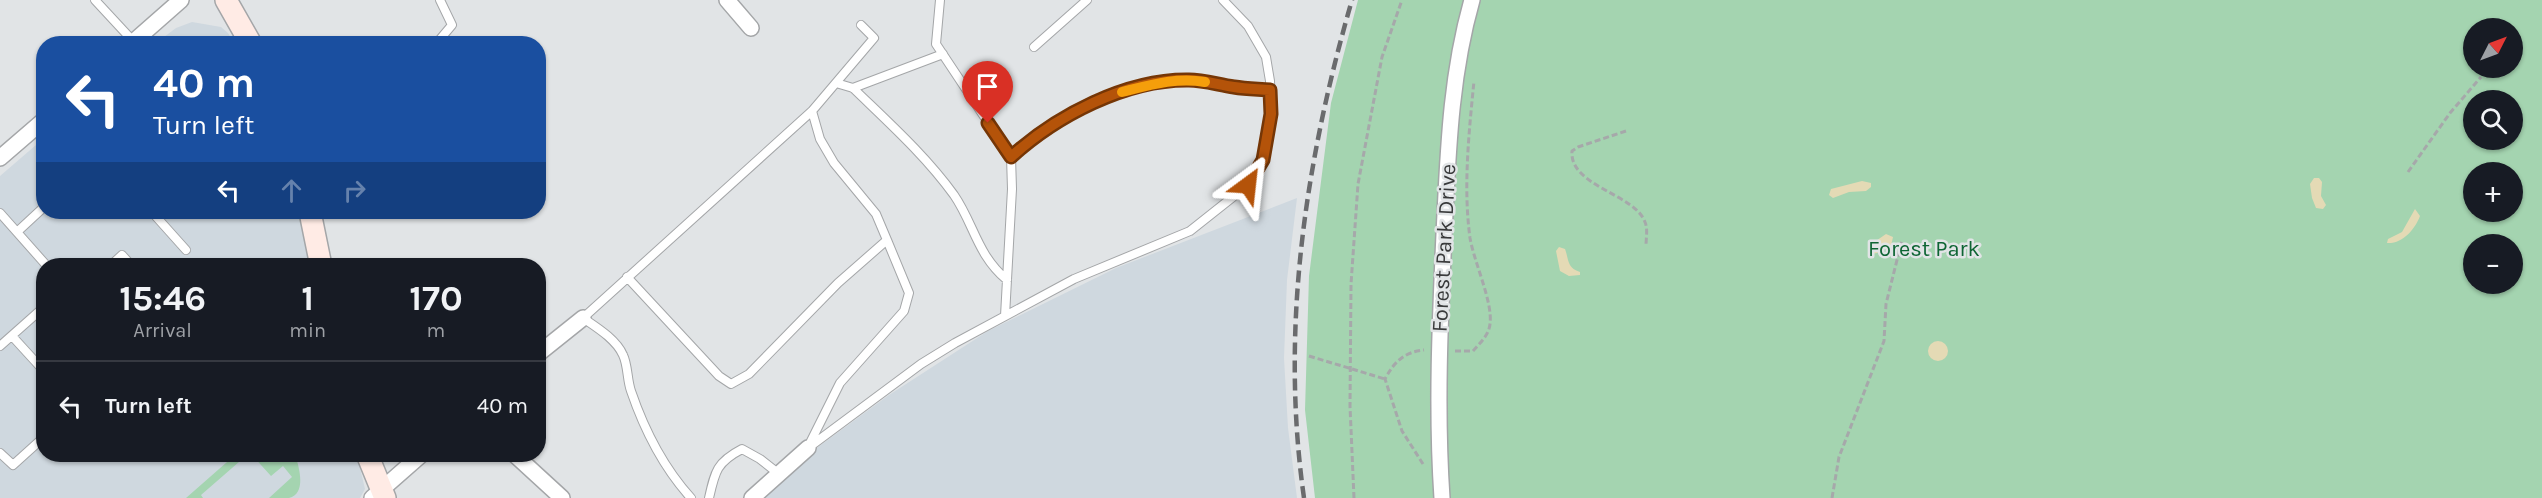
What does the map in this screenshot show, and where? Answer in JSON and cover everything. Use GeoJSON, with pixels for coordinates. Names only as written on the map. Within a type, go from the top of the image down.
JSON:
{"type":"FeatureCollection","features":[{"type":"Feature","properties":{"kind":"street"},"geometry":{"type":"LineString","coordinates":[[142,36],[181,0]]}},
{"type":"Feature","properties":{"kind":"street"},"geometry":{"type":"LineString","coordinates":[[226,0],[246,36]]}},
{"type":"Feature","properties":{"kind":"street"},"geometry":{"type":"LineString","coordinates":[[728,0],[752,28]]}},
{"type":"Feature","properties":{"kind":"street","name":"Forest Park Drive"},"geometry":{"type":"LineString","coordinates":[[1442,498],[1439,334],[1449,138],[1454,86],[1472,0]]}},
{"type":"Feature","properties":{"kind":"street"},"geometry":{"type":"LineString","coordinates":[[0,158],[36,127]]}},
{"type":"Feature","properties":{"kind":"street"},"geometry":{"type":"LineString","coordinates":[[311,219],[319,258]]}},
{"type":"Feature","properties":{"kind":"street"},"geometry":{"type":"LineString","coordinates":[[546,347],[582,318]]}},
{"type":"Feature","properties":{"kind":"street"},"geometry":{"type":"LineString","coordinates":[[752,498],[808,448]]}},
{"type":"Feature","properties":{"kind":"street"},"geometry":{"type":"LineString","coordinates":[[370,462],[379,495],[414,462]]}},
{"type":"Feature","properties":{"kind":"street"},"geometry":{"type":"LineString","coordinates":[[523,462],[562,498]]}},
{"type":"Feature","properties":{"kind":"lane"},"geometry":{"type":"LineString","coordinates":[[94,0],[132,36]]}},
{"type":"Feature","properties":{"kind":"lane"},"geometry":{"type":"LineString","coordinates":[[440,0],[452,25],[443,36]]}},
{"type":"Feature","properties":{"kind":"lane"},"geometry":{"type":"LineString","coordinates":[[940,0],[936,44],[1011,157],[1005,316]]}},
{"type":"Feature","properties":{"kind":"lane"},"geometry":{"type":"LineString","coordinates":[[1034,47],[1087,0]]}},
{"type":"Feature","properties":{"kind":"lane"},"geometry":{"type":"LineString","coordinates":[[808,448],[921,364],[1074,279],[1190,231],[1227,204],[1248,185],[1263,160],[1271,114],[1266,57],[1248,26],[1223,0]]}},
{"type":"Feature","properties":{"kind":"lane"},"geometry":{"type":"LineString","coordinates":[[691,498],[673,478],[640,417],[628,381],[623,355],[604,333],[582,318],[812,111],[874,38],[861,25]]}},
{"type":"Feature","properties":{"kind":"lane"},"geometry":{"type":"LineString","coordinates":[[853,87],[943,54]]}},
{"type":"Feature","properties":{"kind":"lane"},"geometry":{"type":"LineString","coordinates":[[1011,157],[1028,142],[1077,110],[1117,93],[1161,82],[1190,80],[1235,88],[1270,90]]}},
{"type":"Feature","properties":{"kind":"lane"},"geometry":{"type":"LineString","coordinates":[[836,83],[853,87],[934,168],[956,199],[993,268],[1007,280]]}},
{"type":"Feature","properties":{"kind":"lane"},"geometry":{"type":"LineString","coordinates":[[808,448],[840,383],[904,311],[909,293],[876,214],[834,163],[820,139],[812,111]]}},
{"type":"Feature","properties":{"kind":"lane"},"geometry":{"type":"LineString","coordinates":[[0,213],[40,258]]}},
{"type":"Feature","properties":{"kind":"lane"},"geometry":{"type":"LineString","coordinates":[[16,231],[36,214]]}},
{"type":"Feature","properties":{"kind":"lane"},"geometry":{"type":"LineString","coordinates":[[158,219],[186,250]]}},
{"type":"Feature","properties":{"kind":"lane"},"geometry":{"type":"LineString","coordinates":[[627,277],[719,376],[731,384],[749,375],[838,284],[887,240]]}},
{"type":"Feature","properties":{"kind":"lane"},"geometry":{"type":"LineString","coordinates":[[0,346],[36,314]]}},
{"type":"Feature","properties":{"kind":"lane"},"geometry":{"type":"LineString","coordinates":[[12,336],[36,362]]}},
{"type":"Feature","properties":{"kind":"lane"},"geometry":{"type":"LineString","coordinates":[[0,453],[10,464],[14,465],[36,444]]}},
{"type":"Feature","properties":{"kind":"lane"},"geometry":{"type":"LineString","coordinates":[[709,498],[713,481],[724,459],[742,449],[779,474]]}},
{"type":"Feature","properties":{"kind":"path"},"geometry":{"type":"LineString","coordinates":[[1354,498],[1350,369],[1351,284],[1358,184],[1382,57],[1402,0]]}},
{"type":"Feature","properties":{"kind":"path"},"geometry":{"type":"LineString","coordinates":[[2408,172],[2450,113],[2480,78]]}},
{"type":"Feature","properties":{"kind":"path"},"geometry":{"type":"LineString","coordinates":[[1626,132],[1578,147],[1572,152],[1572,157],[1581,174],[1641,214],[1646,226],[1646,246]]}},
{"type":"Feature","properties":{"kind":"path"},"geometry":{"type":"LineString","coordinates":[[1832,498],[1839,457],[1884,341],[1886,304],[1902,240]]}},
{"type":"Feature","properties":{"kind":"path"},"geometry":{"type":"LineString","coordinates":[[1309,356],[1385,380]]}},
{"type":"Feature","properties":{"kind":"shaded area"},"geometry":{"type":"Polygon","coordinates":[[[192,22],[221,27],[230,36],[165,36],[176,28],[192,22]]]}},
{"type":"Feature","properties":{"kind":"shaded area"},"geometry":{"type":"Polygon","coordinates":[[[36,145],[36,219],[300,219],[309,258],[36,258],[36,462],[359,462],[365,489],[360,498],[0,498],[0,176],[36,145]]]}},
{"type":"Feature","properties":{"kind":"shaded area"},"geometry":{"type":"Polygon","coordinates":[[[1297,198],[1287,280],[1284,358],[1288,428],[1297,498],[758,498],[799,461],[889,395],[988,331],[1116,268],[1297,198]]]}},
{"type":"Feature","properties":{"kind":"green space","name":"Forest Park"},"geometry":{"type":"Polygon","coordinates":[[[1358,0],[2542,0],[2542,498],[1315,498],[1305,410],[1309,276],[1331,103],[1358,0]]]}},
{"type":"Feature","properties":{"kind":"green space"},"geometry":{"type":"Polygon","coordinates":[[[227,462],[239,462],[201,495],[203,498],[186,498],[227,462]]]}},
{"type":"Feature","properties":{"kind":"green space"},"geometry":{"type":"Polygon","coordinates":[[[258,462],[297,462],[300,479],[298,491],[289,498],[269,498],[292,477],[283,466],[271,476],[258,462]]]}},
{"type":"Feature","properties":{"kind":"sand"},"geometry":{"type":"Polygon","coordinates":[[[2314,178],[2319,178],[2322,182],[2321,196],[2326,205],[2323,209],[2316,208],[2312,198],[2310,184],[2314,178]]]}},
{"type":"Feature","properties":{"kind":"sand"},"geometry":{"type":"Polygon","coordinates":[[[1862,181],[1871,183],[1871,187],[1866,191],[1849,192],[1833,198],[1829,195],[1831,189],[1862,181]]]}},
{"type":"Feature","properties":{"kind":"sand"},"geometry":{"type":"Polygon","coordinates":[[[2415,209],[2420,216],[2412,231],[2398,241],[2387,243],[2388,239],[2402,232],[2415,209]]]}},
{"type":"Feature","properties":{"kind":"sand"},"geometry":{"type":"Polygon","coordinates":[[[1886,234],[1893,237],[1891,246],[1871,254],[1868,250],[1870,245],[1886,234]]]}},
{"type":"Feature","properties":{"kind":"sand"},"geometry":{"type":"Polygon","coordinates":[[[1559,247],[1565,249],[1571,266],[1580,272],[1580,275],[1569,276],[1560,271],[1556,251],[1559,247]]]}},
{"type":"Feature","properties":{"kind":"sand"},"geometry":{"type":"Polygon","coordinates":[[[1938,341],[1945,344],[1948,351],[1945,358],[1938,361],[1931,358],[1928,351],[1931,344],[1938,341]]]}},
{"type":"Feature","properties":{"kind":"railway"},"geometry":{"type":"LineString","coordinates":[[1304,498],[1297,435],[1295,372],[1296,309],[1301,247],[1321,123],[1352,0]]}},
{"type":"Feature","properties":{"kind":"slow traffic"},"geometry":{"type":"LineString","coordinates":[[1122,92],[1161,82],[1190,80],[1205,82]]}},
{"type":"Feature","properties":{"kind":"route"},"geometry":{"type":"LineString","coordinates":[[988,123],[1011,157],[1028,142],[1077,110],[1117,93],[1161,82],[1190,80],[1235,88],[1270,90],[1271,114],[1263,160],[1248,185]]}}]}
